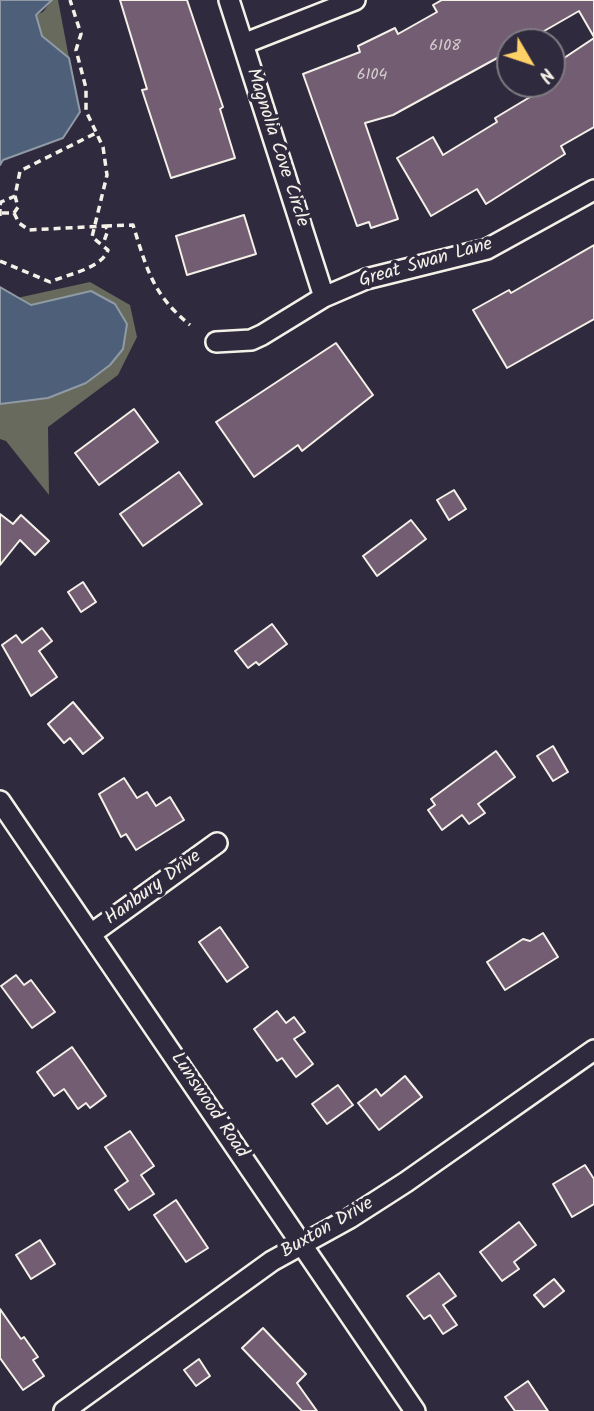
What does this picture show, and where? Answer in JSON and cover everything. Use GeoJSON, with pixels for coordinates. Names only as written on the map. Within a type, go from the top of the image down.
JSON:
{"type":"FeatureCollection","features":[{"type":"Feature","properties":{"kind":"street","name":"Magnolia Cove Circle"},"geometry":{"type":"LineString","coordinates":[[229,0],[324,297]]}},
{"type":"Feature","properties":{"kind":"street"},"geometry":{"type":"LineString","coordinates":[[243,44],[355,0]]}},
{"type":"Feature","properties":{"kind":"street","name":"Great Swan Lane"},"geometry":{"type":"LineString","coordinates":[[216,342],[251,340],[324,297],[393,271],[487,249],[594,190]]}},
{"type":"Feature","properties":{"kind":"street","name":"Lunswood Road"},"geometry":{"type":"LineString","coordinates":[[0,801],[415,1411]]}},
{"type":"Feature","properties":{"kind":"street","name":"Hanbury Drive"},"geometry":{"type":"LineString","coordinates":[[91,934],[217,843]]}},
{"type":"Feature","properties":{"kind":"street","name":"Buxton Drive"},"geometry":{"type":"LineString","coordinates":[[64,1411],[272,1261],[406,1182],[594,1050]]}},
{"type":"Feature","properties":{"kind":"path"},"geometry":{"type":"LineString","coordinates":[[0,261],[50,282],[105,258],[108,250],[92,237],[107,175],[103,147],[86,111],[86,88],[76,50],[81,34],[70,0]]}},
{"type":"Feature","properties":{"kind":"path"},"geometry":{"type":"LineString","coordinates":[[14,213],[18,207],[15,196],[20,171],[96,133]]}},
{"type":"Feature","properties":{"kind":"path"},"geometry":{"type":"LineString","coordinates":[[0,218],[1,202],[15,196]]}},
{"type":"Feature","properties":{"kind":"path"},"geometry":{"type":"LineString","coordinates":[[1,209],[14,213],[19,223],[29,229],[133,225],[148,273],[167,306],[190,325]]}},
{"type":"Feature","properties":{"kind":"path"},"geometry":{"type":"LineString","coordinates":[[103,244],[108,230],[105,226]]}},
{"type":"Feature","properties":{"kind":"green space"},"geometry":{"type":"Polygon","coordinates":[[[52,0],[58,0],[69,58],[42,36],[36,15],[43,12],[52,0]]]}},
{"type":"Feature","properties":{"kind":"green space"},"geometry":{"type":"Polygon","coordinates":[[[90,282],[130,305],[137,337],[118,375],[48,427],[49,495],[6,441],[0,439],[0,404],[123,349],[123,319],[116,307],[91,291],[31,305],[17,298],[90,282]]]}},
{"type":"Feature","properties":{"kind":"water"},"geometry":{"type":"Polygon","coordinates":[[[0,0],[52,0],[36,15],[42,36],[69,58],[80,112],[63,138],[3,160],[0,165],[0,0]]]}},
{"type":"Feature","properties":{"kind":"water"},"geometry":{"type":"Polygon","coordinates":[[[0,287],[31,305],[91,291],[115,304],[127,324],[123,349],[110,365],[86,383],[48,398],[0,404],[0,287]]]}},
{"type":"Feature","properties":{"kind":"building"},"geometry":{"type":"Polygon","coordinates":[[[120,0],[187,0],[223,107],[220,109],[235,158],[171,178],[142,90],[147,89],[120,0]]]}},
{"type":"Feature","properties":{"kind":"building"},"geometry":{"type":"Polygon","coordinates":[[[442,0],[594,0],[594,37],[579,11],[549,28],[496,28],[496,59],[393,115],[365,123],[398,219],[371,228],[369,222],[357,226],[303,74],[360,52],[358,46],[395,28],[398,34],[437,12],[433,5],[442,0]]]}},
{"type":"Feature","properties":{"kind":"building"},"geometry":{"type":"Polygon","coordinates":[[[594,38],[594,127],[561,146],[565,154],[486,204],[477,189],[431,216],[397,158],[433,137],[443,155],[497,122],[495,118],[528,98],[566,98],[566,57],[594,38]]]}},
{"type":"Feature","properties":{"kind":"building"},"geometry":{"type":"Polygon","coordinates":[[[244,215],[256,254],[187,275],[176,236],[244,215]]]}},
{"type":"Feature","properties":{"kind":"building"},"geometry":{"type":"Polygon","coordinates":[[[594,245],[594,319],[507,368],[473,310],[509,290],[511,293],[594,245]]]}},
{"type":"Feature","properties":{"kind":"building"},"geometry":{"type":"Polygon","coordinates":[[[336,343],[373,395],[302,451],[298,445],[254,477],[216,422],[336,343]]]}},
{"type":"Feature","properties":{"kind":"building"},"geometry":{"type":"Polygon","coordinates":[[[134,409],[158,442],[99,485],[75,453],[134,409]]]}},
{"type":"Feature","properties":{"kind":"building"},"geometry":{"type":"Polygon","coordinates":[[[179,472],[202,504],[143,546],[120,514],[179,472]]]}},
{"type":"Feature","properties":{"kind":"building"},"geometry":{"type":"Polygon","coordinates":[[[454,490],[466,509],[449,520],[437,500],[454,490]]]}},
{"type":"Feature","properties":{"kind":"building"},"geometry":{"type":"Polygon","coordinates":[[[0,514],[13,524],[21,515],[49,541],[35,555],[20,540],[0,565],[0,514]]]}},
{"type":"Feature","properties":{"kind":"building"},"geometry":{"type":"Polygon","coordinates":[[[411,520],[426,539],[377,576],[363,556],[411,520]]]}},
{"type":"Feature","properties":{"kind":"building"},"geometry":{"type":"Polygon","coordinates":[[[83,582],[96,602],[81,612],[68,592],[83,582]]]}},
{"type":"Feature","properties":{"kind":"building"},"geometry":{"type":"Polygon","coordinates":[[[272,624],[287,644],[259,665],[256,662],[248,668],[235,651],[272,624]]]}},
{"type":"Feature","properties":{"kind":"building"},"geometry":{"type":"Polygon","coordinates":[[[42,628],[52,641],[39,651],[57,677],[31,696],[2,645],[16,635],[22,643],[42,628]]]}},
{"type":"Feature","properties":{"kind":"building"},"geometry":{"type":"Polygon","coordinates":[[[73,702],[103,738],[83,754],[70,738],[64,743],[48,724],[73,702]]]}},
{"type":"Feature","properties":{"kind":"building"},"geometry":{"type":"Polygon","coordinates":[[[553,746],[568,772],[553,781],[537,756],[553,746]]]}},
{"type":"Feature","properties":{"kind":"building"},"geometry":{"type":"Polygon","coordinates":[[[496,751],[515,777],[478,804],[485,813],[469,824],[462,815],[442,830],[428,810],[435,805],[431,799],[496,751]]]}},
{"type":"Feature","properties":{"kind":"building"},"geometry":{"type":"Polygon","coordinates":[[[124,778],[137,798],[147,792],[156,806],[170,797],[184,820],[136,850],[126,834],[121,837],[99,794],[124,778]]]}},
{"type":"Feature","properties":{"kind":"building"},"geometry":{"type":"Polygon","coordinates":[[[220,927],[248,967],[227,982],[199,942],[220,927]]]}},
{"type":"Feature","properties":{"kind":"building"},"geometry":{"type":"Polygon","coordinates":[[[543,933],[558,957],[505,990],[487,962],[523,939],[530,941],[543,933]]]}},
{"type":"Feature","properties":{"kind":"building"},"geometry":{"type":"Polygon","coordinates":[[[16,975],[24,985],[31,980],[55,1012],[32,1028],[1,986],[16,975]]]}},
{"type":"Feature","properties":{"kind":"building"},"geometry":{"type":"Polygon","coordinates":[[[277,1011],[286,1023],[294,1017],[305,1032],[294,1039],[313,1064],[296,1077],[282,1058],[277,1061],[254,1029],[277,1011]]]}},
{"type":"Feature","properties":{"kind":"building"},"geometry":{"type":"Polygon","coordinates":[[[72,1047],[106,1096],[90,1108],[86,1103],[78,1109],[64,1089],[54,1096],[37,1072],[72,1047]]]}},
{"type":"Feature","properties":{"kind":"building"},"geometry":{"type":"Polygon","coordinates":[[[405,1076],[422,1097],[379,1130],[358,1103],[376,1089],[381,1096],[405,1076]]]}},
{"type":"Feature","properties":{"kind":"building"},"geometry":{"type":"Polygon","coordinates":[[[338,1085],[353,1105],[327,1124],[312,1104],[338,1085]]]}},
{"type":"Feature","properties":{"kind":"building"},"geometry":{"type":"Polygon","coordinates":[[[130,1131],[154,1166],[141,1175],[154,1194],[129,1210],[115,1190],[128,1181],[105,1147],[130,1131]]]}},
{"type":"Feature","properties":{"kind":"building"},"geometry":{"type":"Polygon","coordinates":[[[585,1165],[594,1179],[594,1204],[572,1217],[553,1184],[585,1165]]]}},
{"type":"Feature","properties":{"kind":"building"},"geometry":{"type":"Polygon","coordinates":[[[176,1200],[208,1248],[186,1262],[154,1215],[176,1200]]]}},
{"type":"Feature","properties":{"kind":"building"},"geometry":{"type":"Polygon","coordinates":[[[519,1222],[536,1245],[514,1262],[519,1269],[502,1281],[480,1252],[519,1222]]]}},
{"type":"Feature","properties":{"kind":"building"},"geometry":{"type":"Polygon","coordinates":[[[40,1240],[55,1264],[31,1279],[16,1255],[40,1240]]]}},
{"type":"Feature","properties":{"kind":"building"},"geometry":{"type":"Polygon","coordinates":[[[439,1273],[456,1296],[443,1305],[457,1325],[443,1334],[430,1315],[424,1319],[407,1296],[439,1273]]]}},
{"type":"Feature","properties":{"kind":"building"},"geometry":{"type":"Polygon","coordinates":[[[554,1279],[564,1291],[544,1307],[534,1295],[554,1279]]]}},
{"type":"Feature","properties":{"kind":"building"},"geometry":{"type":"Polygon","coordinates":[[[0,1309],[21,1339],[24,1337],[38,1357],[33,1360],[44,1376],[23,1390],[0,1358],[0,1309]]]}},
{"type":"Feature","properties":{"kind":"building"},"geometry":{"type":"Polygon","coordinates":[[[263,1328],[306,1374],[297,1383],[317,1411],[302,1411],[242,1348],[263,1328]]]}},
{"type":"Feature","properties":{"kind":"building"},"geometry":{"type":"Polygon","coordinates":[[[199,1359],[210,1376],[196,1386],[184,1370],[199,1359]]]}},
{"type":"Feature","properties":{"kind":"building"},"geometry":{"type":"Polygon","coordinates":[[[528,1381],[548,1411],[515,1411],[505,1397],[528,1381]]]}}]}
